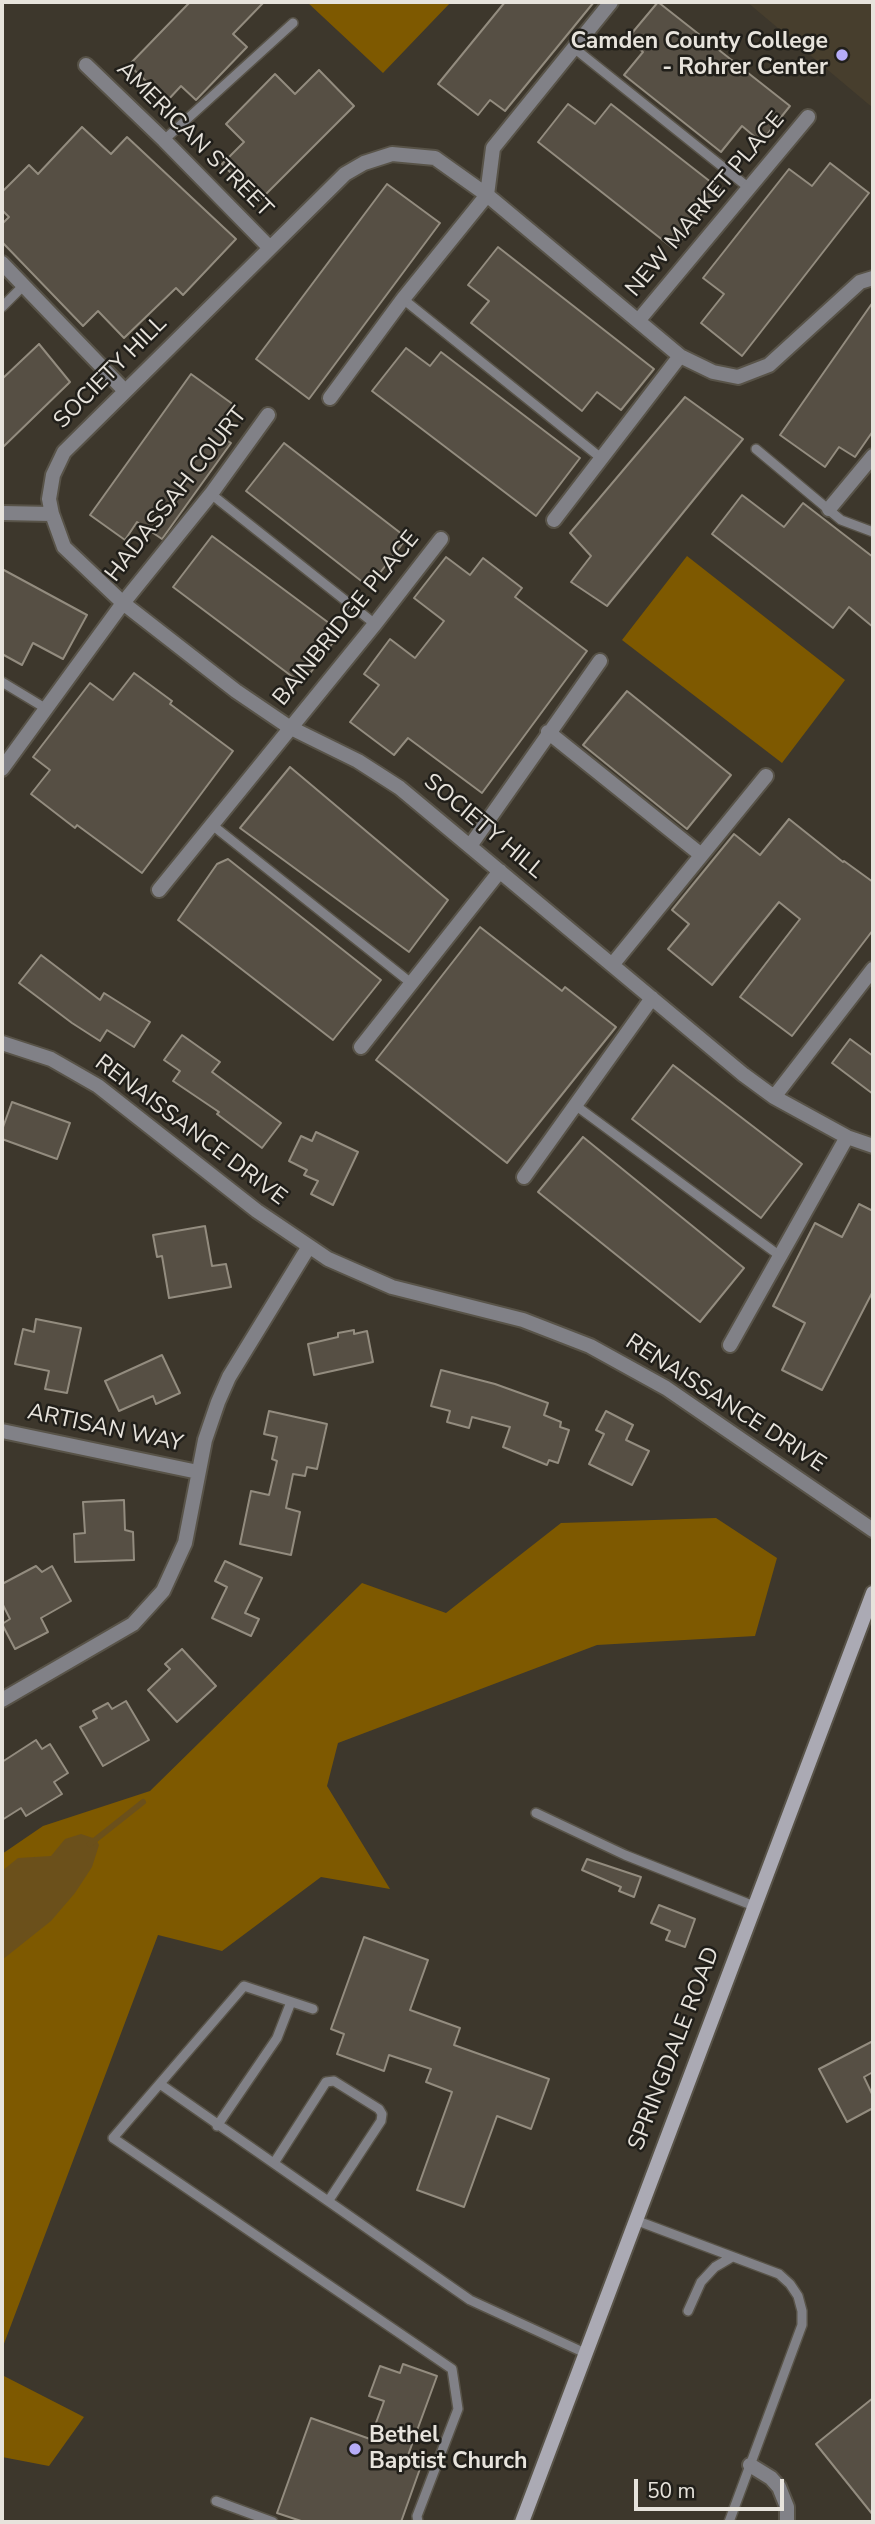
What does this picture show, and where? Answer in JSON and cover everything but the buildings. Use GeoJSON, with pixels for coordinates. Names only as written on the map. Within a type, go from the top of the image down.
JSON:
{"type":"FeatureCollection","features":[{"type":"Feature","properties":{"kind":"main road","name":"SPRINGDALE ROAD"},"geometry":{"type":"LineString","coordinates":[[522,2522],[873,1593]]}},
{"type":"Feature","properties":{"kind":"street"},"geometry":{"type":"LineString","coordinates":[[330,398],[403,299],[487,195],[493,148],[611,2]]}},
{"type":"Feature","properties":{"kind":"street","name":"AMERICAN STREET"},"geometry":{"type":"LineString","coordinates":[[86,65],[269,247]]}},
{"type":"Feature","properties":{"kind":"street","name":"NEW MARKET PLACE"},"geometry":{"type":"LineString","coordinates":[[638,321],[808,117]]}},
{"type":"Feature","properties":{"kind":"street","name":"SOCIETY HILL"},"geometry":{"type":"LineString","coordinates":[[873,278],[860,282],[769,365],[737,377],[713,372],[680,356],[487,195],[435,158],[392,154],[365,163],[345,174],[64,452],[53,475],[49,499],[64,547],[122,603],[236,691],[289,727],[358,761],[400,788],[774,1097],[847,1137],[873,1146]]}},
{"type":"Feature","properties":{"kind":"street"},"geometry":{"type":"LineString","coordinates":[[2,263],[125,391]]}},
{"type":"Feature","properties":{"kind":"street"},"geometry":{"type":"LineString","coordinates":[[554,520],[680,356]]}},
{"type":"Feature","properties":{"kind":"street","name":"HADASSAH COURT"},"geometry":{"type":"LineString","coordinates":[[2,769],[122,603],[211,494],[268,415]]}},
{"type":"Feature","properties":{"kind":"street"},"geometry":{"type":"LineString","coordinates":[[829,509],[873,456]]}},
{"type":"Feature","properties":{"kind":"street"},"geometry":{"type":"LineString","coordinates":[[2,513],[52,514]]}},
{"type":"Feature","properties":{"kind":"street","name":"BAINBRIDGE PLACE"},"geometry":{"type":"LineString","coordinates":[[159,890],[441,539]]}},
{"type":"Feature","properties":{"kind":"street"},"geometry":{"type":"LineString","coordinates":[[470,846],[600,661]]}},
{"type":"Feature","properties":{"kind":"street"},"geometry":{"type":"LineString","coordinates":[[548,732],[700,854]]}},
{"type":"Feature","properties":{"kind":"street"},"geometry":{"type":"LineString","coordinates":[[612,965],[766,776]]}},
{"type":"Feature","properties":{"kind":"street"},"geometry":{"type":"LineString","coordinates":[[361,1046],[500,871]]}},
{"type":"Feature","properties":{"kind":"street"},"geometry":{"type":"LineString","coordinates":[[774,1097],[873,969]]}},
{"type":"Feature","properties":{"kind":"street"},"geometry":{"type":"LineString","coordinates":[[524,1177],[652,998]]}},
{"type":"Feature","properties":{"kind":"street","name":"RENAISSANCE DRIVE"},"geometry":{"type":"LineString","coordinates":[[2,1043],[51,1059],[98,1086],[308,1248],[392,1287],[523,1320],[601,1352],[666,1388],[873,1530]]}},
{"type":"Feature","properties":{"kind":"street"},"geometry":{"type":"LineString","coordinates":[[730,1345],[847,1137]]}},
{"type":"Feature","properties":{"kind":"street"},"geometry":{"type":"LineString","coordinates":[[2,1700],[134,1624],[155,1603],[171,1576],[185,1543],[208,1427],[223,1389],[308,1248]]}},
{"type":"Feature","properties":{"kind":"street","name":"ARTISAN WAY"},"geometry":{"type":"LineString","coordinates":[[2,1430],[198,1472]]}},
{"type":"Feature","properties":{"kind":"street"},"geometry":{"type":"LineString","coordinates":[[750,2465],[771,2478],[779,2487],[787,2507],[787,2522]]}},
{"type":"Feature","properties":{"kind":"lane"},"geometry":{"type":"LineString","coordinates":[[164,140],[293,23]]}},
{"type":"Feature","properties":{"kind":"lane"},"geometry":{"type":"LineString","coordinates":[[573,48],[749,188]]}},
{"type":"Feature","properties":{"kind":"lane"},"geometry":{"type":"LineString","coordinates":[[2,307],[23,286]]}},
{"type":"Feature","properties":{"kind":"lane"},"geometry":{"type":"LineString","coordinates":[[403,299],[601,458]]}},
{"type":"Feature","properties":{"kind":"lane"},"geometry":{"type":"LineString","coordinates":[[756,449],[841,520],[873,532]]}},
{"type":"Feature","properties":{"kind":"lane"},"geometry":{"type":"LineString","coordinates":[[211,494],[375,624]]}},
{"type":"Feature","properties":{"kind":"lane"},"geometry":{"type":"LineString","coordinates":[[2,682],[45,708]]}},
{"type":"Feature","properties":{"kind":"lane"},"geometry":{"type":"LineString","coordinates":[[211,824],[411,983]]}},
{"type":"Feature","properties":{"kind":"lane"},"geometry":{"type":"LineString","coordinates":[[575,1105],[780,1256]]}},
{"type":"Feature","properties":{"kind":"lane"},"geometry":{"type":"LineString","coordinates":[[536,1813],[625,1855],[754,1906]]}},
{"type":"Feature","properties":{"kind":"lane"},"geometry":{"type":"LineString","coordinates":[[313,2009],[244,1986],[113,2138],[452,2369],[458,2409],[417,2516],[418,2522]]}},
{"type":"Feature","properties":{"kind":"lane"},"geometry":{"type":"LineString","coordinates":[[217,2126],[277,2038],[291,2002]]}},
{"type":"Feature","properties":{"kind":"lane"},"geometry":{"type":"LineString","coordinates":[[274,2163],[326,2082],[334,2081],[379,2109],[381,2122],[329,2200]]}},
{"type":"Feature","properties":{"kind":"lane"},"geometry":{"type":"LineString","coordinates":[[160,2084],[470,2300],[585,2353]]}},
{"type":"Feature","properties":{"kind":"lane"},"geometry":{"type":"LineString","coordinates":[[635,2220],[779,2274],[798,2296],[802,2325],[729,2522]]}},
{"type":"Feature","properties":{"kind":"lane"},"geometry":{"type":"LineString","coordinates":[[688,2311],[701,2282],[715,2267],[732,2257]]}},
{"type":"Feature","properties":{"kind":"lane"},"geometry":{"type":"LineString","coordinates":[[216,2501],[273,2522]]}},
{"type":"Feature","properties":{"kind":"shaded area"},"geometry":{"type":"Polygon","coordinates":[[[307,2],[451,2],[383,73],[307,2]]]}},
{"type":"Feature","properties":{"kind":"shaded area","name":"Camden County College - Rohrer Center"},"geometry":{"type":"Polygon","coordinates":[[[747,2],[873,2],[873,108],[747,2]]]}},
{"type":"Feature","properties":{"kind":"shaded area"},"geometry":{"type":"Polygon","coordinates":[[[687,556],[845,680],[782,763],[622,640],[687,556]]]}},
{"type":"Feature","properties":{"kind":"shaded area"},"geometry":{"type":"Polygon","coordinates":[[[716,1518],[777,1558],[755,1636],[597,1645],[338,1743],[327,1786],[390,1889],[321,1877],[222,1951],[158,1935],[2,2349],[2,1854],[43,1826],[150,1791],[362,1583],[446,1613],[561,1523],[716,1518]]]}},
{"type":"Feature","properties":{"kind":"shaded area"},"geometry":{"type":"Polygon","coordinates":[[[81,1834],[96,1839],[99,1845],[92,1867],[75,1893],[51,1921],[2,1960],[2,1871],[18,1858],[51,1856],[65,1839],[81,1834]]]}},
{"type":"Feature","properties":{"kind":"shaded area"},"geometry":{"type":"Polygon","coordinates":[[[2,2375],[84,2417],[49,2466],[2,2457],[2,2375]]]}},
{"type":"Feature","properties":{"kind":"waterway"},"geometry":{"type":"LineString","coordinates":[[90,1844],[143,1802]]}},
{"type":"Feature","properties":{"kind":"place","name":"Camden County College - Rohrer Center"},"geometry":{"type":"Point","coordinates":[842,55]}},
{"type":"Feature","properties":{"kind":"place","name":"Bethel Baptist Church"},"geometry":{"type":"Point","coordinates":[355,2449]}}]}
